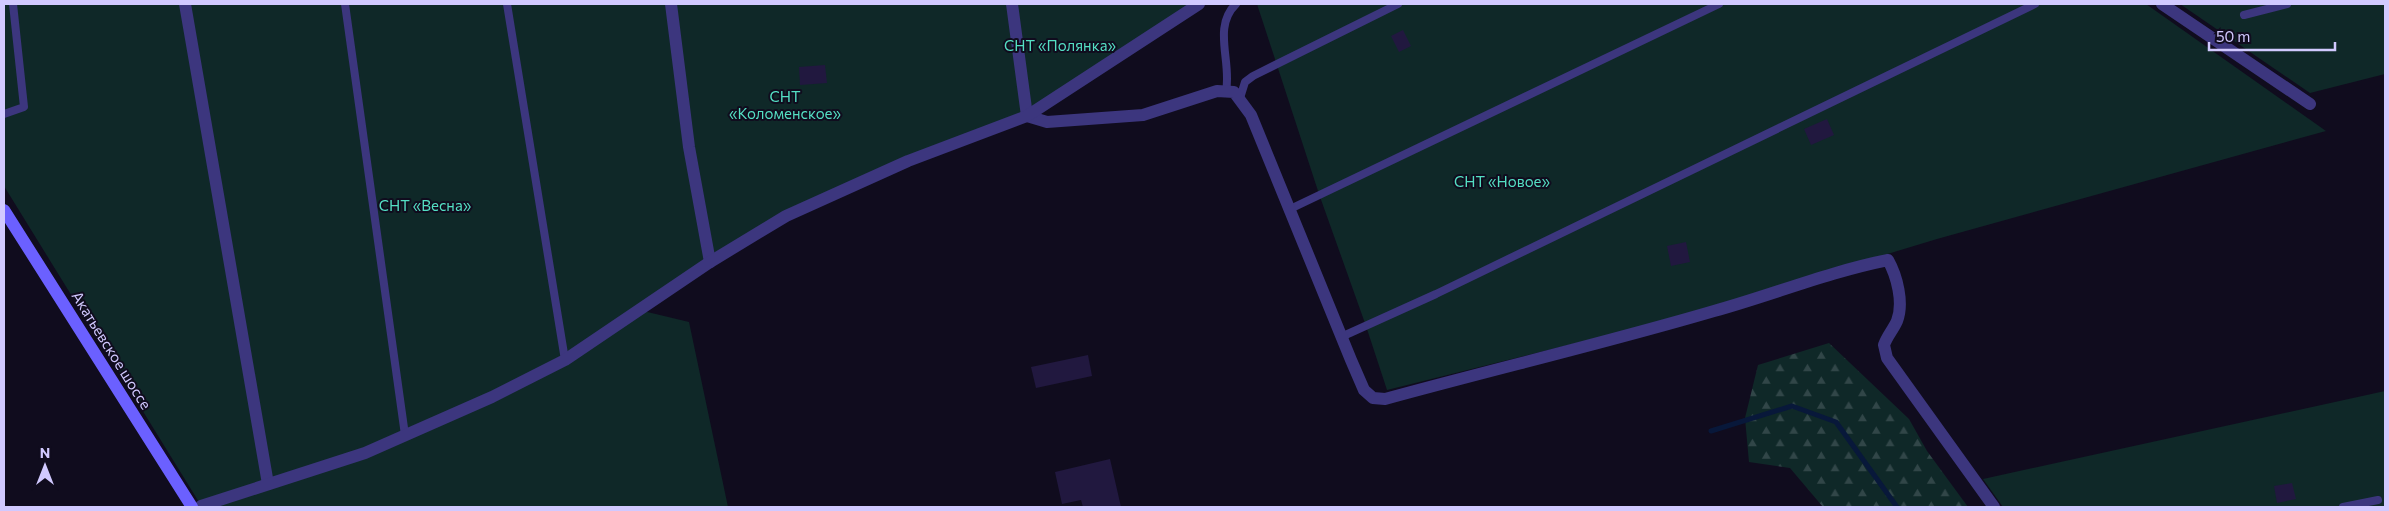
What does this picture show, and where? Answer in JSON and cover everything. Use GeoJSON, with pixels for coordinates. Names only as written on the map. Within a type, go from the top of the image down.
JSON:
{"type":"FeatureCollection","features":[{"type":"Feature","properties":{"kind":"main road","name":"Акатьевское шоссе"},"geometry":{"type":"LineString","coordinates":[[4,210],[197,507]]}},
{"type":"Feature","properties":{"kind":"street"},"geometry":{"type":"LineString","coordinates":[[185,4],[268,484]]}},
{"type":"Feature","properties":{"kind":"street"},"geometry":{"type":"LineString","coordinates":[[670,4],[689,147],[710,262]]}},
{"type":"Feature","properties":{"kind":"street"},"geometry":{"type":"LineString","coordinates":[[1012,4],[1027,116]]}},
{"type":"Feature","properties":{"kind":"street"},"geometry":{"type":"LineString","coordinates":[[197,507],[365,453],[566,360],[710,262],[786,216],[908,161],[1027,116],[1183,8],[1199,4]]}},
{"type":"Feature","properties":{"kind":"street"},"geometry":{"type":"LineString","coordinates":[[2162,4],[2310,104]]}},
{"type":"Feature","properties":{"kind":"street"},"geometry":{"type":"LineString","coordinates":[[1027,116],[1047,122],[1144,114],[1217,91],[1234,92],[1251,115],[1341,337],[1364,390],[1373,398],[1385,399],[1634,333],[1715,311],[1851,268],[1888,260],[1895,272],[1899,309],[1897,320],[1884,345],[1887,358],[1994,507]]}},
{"type":"Feature","properties":{"kind":"lane"},"geometry":{"type":"LineString","coordinates":[[4,114],[24,107],[13,4]]}},
{"type":"Feature","properties":{"kind":"lane"},"geometry":{"type":"LineString","coordinates":[[345,4],[405,435]]}},
{"type":"Feature","properties":{"kind":"lane"},"geometry":{"type":"LineString","coordinates":[[507,4],[566,360]]}},
{"type":"Feature","properties":{"kind":"lane"},"geometry":{"type":"LineString","coordinates":[[1226,91],[1228,79],[1223,30],[1229,12],[1236,4]]}},
{"type":"Feature","properties":{"kind":"lane"},"geometry":{"type":"LineString","coordinates":[[1240,98],[1245,82],[1253,76],[1398,4]]}},
{"type":"Feature","properties":{"kind":"lane"},"geometry":{"type":"LineString","coordinates":[[1288,210],[1719,4]]}},
{"type":"Feature","properties":{"kind":"lane"},"geometry":{"type":"LineString","coordinates":[[1341,337],[1436,294],[2035,4]]}},
{"type":"Feature","properties":{"kind":"lane"},"geometry":{"type":"LineString","coordinates":[[2244,15],[2287,4]]}},
{"type":"Feature","properties":{"kind":"lane"},"geometry":{"type":"LineString","coordinates":[[2343,507],[2378,500]]}},
{"type":"Feature","properties":{"kind":"green space"},"geometry":{"type":"Polygon","coordinates":[[[4,4],[1199,4],[1027,116],[786,216],[639,310],[689,322],[728,507],[202,507],[4,186],[4,4]]]}},
{"type":"Feature","properties":{"kind":"green space","name":"СНТ «Новое»"},"geometry":{"type":"Polygon","coordinates":[[[1257,4],[2146,4],[2326,131],[1937,239],[1673,319],[1387,390],[1319,194],[1257,4]]]}},
{"type":"Feature","properties":{"kind":"green space"},"geometry":{"type":"Polygon","coordinates":[[[2180,4],[2385,4],[2385,74],[2310,93],[2180,4]]]}},
{"type":"Feature","properties":{"kind":"green space"},"geometry":{"type":"Polygon","coordinates":[[[1829,343],[1909,419],[1927,451],[1968,507],[1823,507],[1790,468],[1749,462],[1745,418],[1758,365],[1829,343]]]}},
{"type":"Feature","properties":{"kind":"green space"},"geometry":{"type":"Polygon","coordinates":[[[2385,391],[2385,507],[2003,507],[1983,479],[2385,391]]]}},
{"type":"Feature","properties":{"kind":"building"},"geometry":{"type":"Polygon","coordinates":[[[1403,30],[1411,46],[1399,52],[1391,36],[1403,30]]]}},
{"type":"Feature","properties":{"kind":"building"},"geometry":{"type":"Polygon","coordinates":[[[825,65],[827,83],[800,85],[799,67],[825,65]]]}},
{"type":"Feature","properties":{"kind":"building"},"geometry":{"type":"Polygon","coordinates":[[[1827,119],[1834,135],[1811,145],[1804,129],[1827,119]]]}},
{"type":"Feature","properties":{"kind":"building"},"geometry":{"type":"Polygon","coordinates":[[[1686,242],[1690,262],[1671,266],[1667,246],[1686,242]]]}},
{"type":"Feature","properties":{"kind":"building"},"geometry":{"type":"Polygon","coordinates":[[[1088,355],[1092,376],[1036,388],[1031,367],[1088,355]]]}},
{"type":"Feature","properties":{"kind":"building"},"geometry":{"type":"Polygon","coordinates":[[[1110,459],[1121,507],[1083,507],[1081,500],[1062,504],[1055,472],[1110,459]]]}},
{"type":"Feature","properties":{"kind":"building"},"geometry":{"type":"Polygon","coordinates":[[[2292,483],[2296,499],[2277,503],[2274,486],[2292,483]]]}},
{"type":"Feature","properties":{"kind":"waterway"},"geometry":{"type":"LineString","coordinates":[[1711,431],[1792,406],[1836,422],[1897,507]]}},
{"type":"Feature","properties":{"kind":"park label","name":"СНТ «Полянка»"},"geometry":{"type":"Point","coordinates":[1060,45]}},
{"type":"Feature","properties":{"kind":"park label","name":"СНТ «Коломенское»"},"geometry":{"type":"Point","coordinates":[785,104]}},
{"type":"Feature","properties":{"kind":"park label","name":"СНТ «Весна»"},"geometry":{"type":"Point","coordinates":[425,205]}}]}
